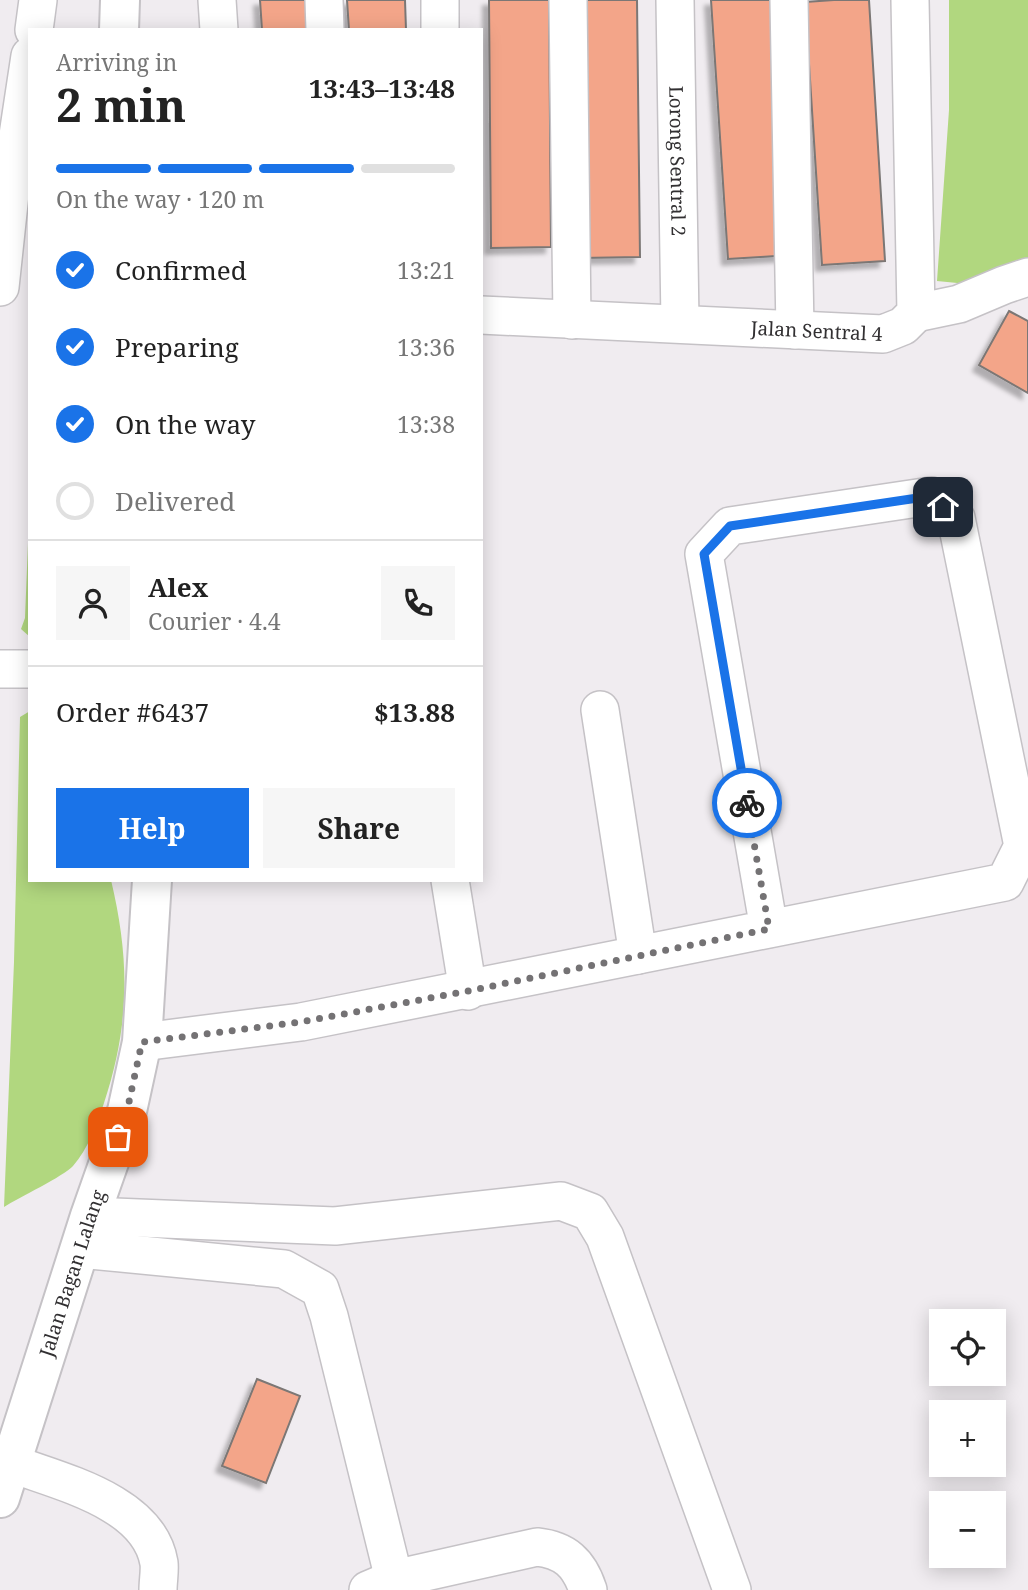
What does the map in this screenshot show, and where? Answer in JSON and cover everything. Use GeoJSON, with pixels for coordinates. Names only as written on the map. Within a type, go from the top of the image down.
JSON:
{"type":"FeatureCollection","features":[{"type":"Feature","properties":{"kind":"main road"},"geometry":{"type":"LineString","coordinates":[[119,28],[120,0]]}},
{"type":"Feature","properties":{"kind":"main road","name":"Jalan Bagan Lalang"},"geometry":{"type":"LineString","coordinates":[[6,1481],[127,1111],[142,1042],[152,882]]}},
{"type":"Feature","properties":{"kind":"street"},"geometry":{"type":"LineString","coordinates":[[34,28],[38,0]]}},
{"type":"Feature","properties":{"kind":"street"},"geometry":{"type":"LineString","coordinates":[[217,0],[219,28]]}},
{"type":"Feature","properties":{"kind":"street"},"geometry":{"type":"LineString","coordinates":[[324,0],[325,28]]}},
{"type":"Feature","properties":{"kind":"street"},"geometry":{"type":"LineString","coordinates":[[440,0],[440,28]]}},
{"type":"Feature","properties":{"kind":"street"},"geometry":{"type":"LineString","coordinates":[[568,0],[572,320]]}},
{"type":"Feature","properties":{"kind":"street","name":"Lorong Sentral 2"},"geometry":{"type":"LineString","coordinates":[[675,0],[680,322]]}},
{"type":"Feature","properties":{"kind":"street"},"geometry":{"type":"LineString","coordinates":[[789,0],[795,331]]}},
{"type":"Feature","properties":{"kind":"street"},"geometry":{"type":"LineString","coordinates":[[910,0],[916,313],[960,304],[1003,285],[1028,278]]}},
{"type":"Feature","properties":{"kind":"street"},"geometry":{"type":"LineString","coordinates":[[0,288],[6,174],[28,67]]}},
{"type":"Feature","properties":{"kind":"street","name":"Jalan Sentral 4"},"geometry":{"type":"LineString","coordinates":[[483,315],[680,322],[795,331],[883,334],[903,326],[916,313]]}},
{"type":"Feature","properties":{"kind":"street"},"geometry":{"type":"LineString","coordinates":[[142,1042],[301,1022],[1005,883],[1023,846],[956,519],[931,496],[730,526],[704,554],[769,929]]}},
{"type":"Feature","properties":{"kind":"street"},"geometry":{"type":"LineString","coordinates":[[0,669],[28,669]]}},
{"type":"Feature","properties":{"kind":"street"},"geometry":{"type":"LineString","coordinates":[[600,710],[638,955]]}},
{"type":"Feature","properties":{"kind":"street"},"geometry":{"type":"LineString","coordinates":[[450,882],[468,991]]}},
{"type":"Feature","properties":{"kind":"street"},"geometry":{"type":"LineString","coordinates":[[85,1233],[335,1226],[561,1202],[590,1212],[606,1237],[732,1590]]}},
{"type":"Feature","properties":{"kind":"street"},"geometry":{"type":"LineString","coordinates":[[85,1233],[284,1269],[320,1289],[330,1316],[381,1585],[537,1547],[553,1549],[572,1561],[588,1590]]}},
{"type":"Feature","properties":{"kind":"street"},"geometry":{"type":"LineString","coordinates":[[6,1481],[103,1498],[128,1513],[148,1535],[152,1544],[159,1562],[158,1590]]}},
{"type":"Feature","properties":{"kind":"green space"},"geometry":{"type":"Polygon","coordinates":[[[949,0],[1028,0],[1028,290],[937,281],[949,110],[949,0]]]}},
{"type":"Feature","properties":{"kind":"green space"},"geometry":{"type":"Polygon","coordinates":[[[28,543],[28,635],[21,629],[25,618],[28,543]]]}},
{"type":"Feature","properties":{"kind":"green space"},"geometry":{"type":"Polygon","coordinates":[[[28,712],[28,882],[111,882],[122,937],[124,992],[123,1019],[113,1074],[88,1144],[68,1170],[4,1207],[14,962],[20,717],[28,712]]]}},
{"type":"Feature","properties":{"kind":"building"},"geometry":{"type":"Polygon","coordinates":[[[260,0],[318,0],[320,28],[262,28],[260,0]]]}},
{"type":"Feature","properties":{"kind":"building"},"geometry":{"type":"Polygon","coordinates":[[[347,0],[405,0],[406,28],[349,28],[347,0]]]}},
{"type":"Feature","properties":{"kind":"building"},"geometry":{"type":"Polygon","coordinates":[[[489,0],[549,0],[551,247],[491,248],[489,0]]]}},
{"type":"Feature","properties":{"kind":"building"},"geometry":{"type":"Polygon","coordinates":[[[577,0],[637,0],[640,257],[580,258],[577,0]]]}},
{"type":"Feature","properties":{"kind":"building"},"geometry":{"type":"Polygon","coordinates":[[[711,0],[775,0],[791,255],[728,259],[711,0]]]}},
{"type":"Feature","properties":{"kind":"building"},"geometry":{"type":"Polygon","coordinates":[[[869,0],[885,261],[822,265],[805,2],[869,0]]]}},
{"type":"Feature","properties":{"kind":"building"},"geometry":{"type":"Polygon","coordinates":[[[1009,311],[1028,321],[1028,393],[979,365],[1009,311]]]}},
{"type":"Feature","properties":{"kind":"building"},"geometry":{"type":"Polygon","coordinates":[[[257,1379],[300,1396],[266,1483],[222,1466],[257,1379]]]}},
{"type":"Feature","properties":{"kind":"way so far"},"geometry":{"type":"LineString","coordinates":[[118,1137],[127,1111],[142,1042],[301,1022],[468,991],[769,929],[747,803]]}},
{"type":"Feature","properties":{"kind":"route"},"geometry":{"type":"LineString","coordinates":[[747,803],[704,554],[730,526],[931,496],[943,507]]}}]}
